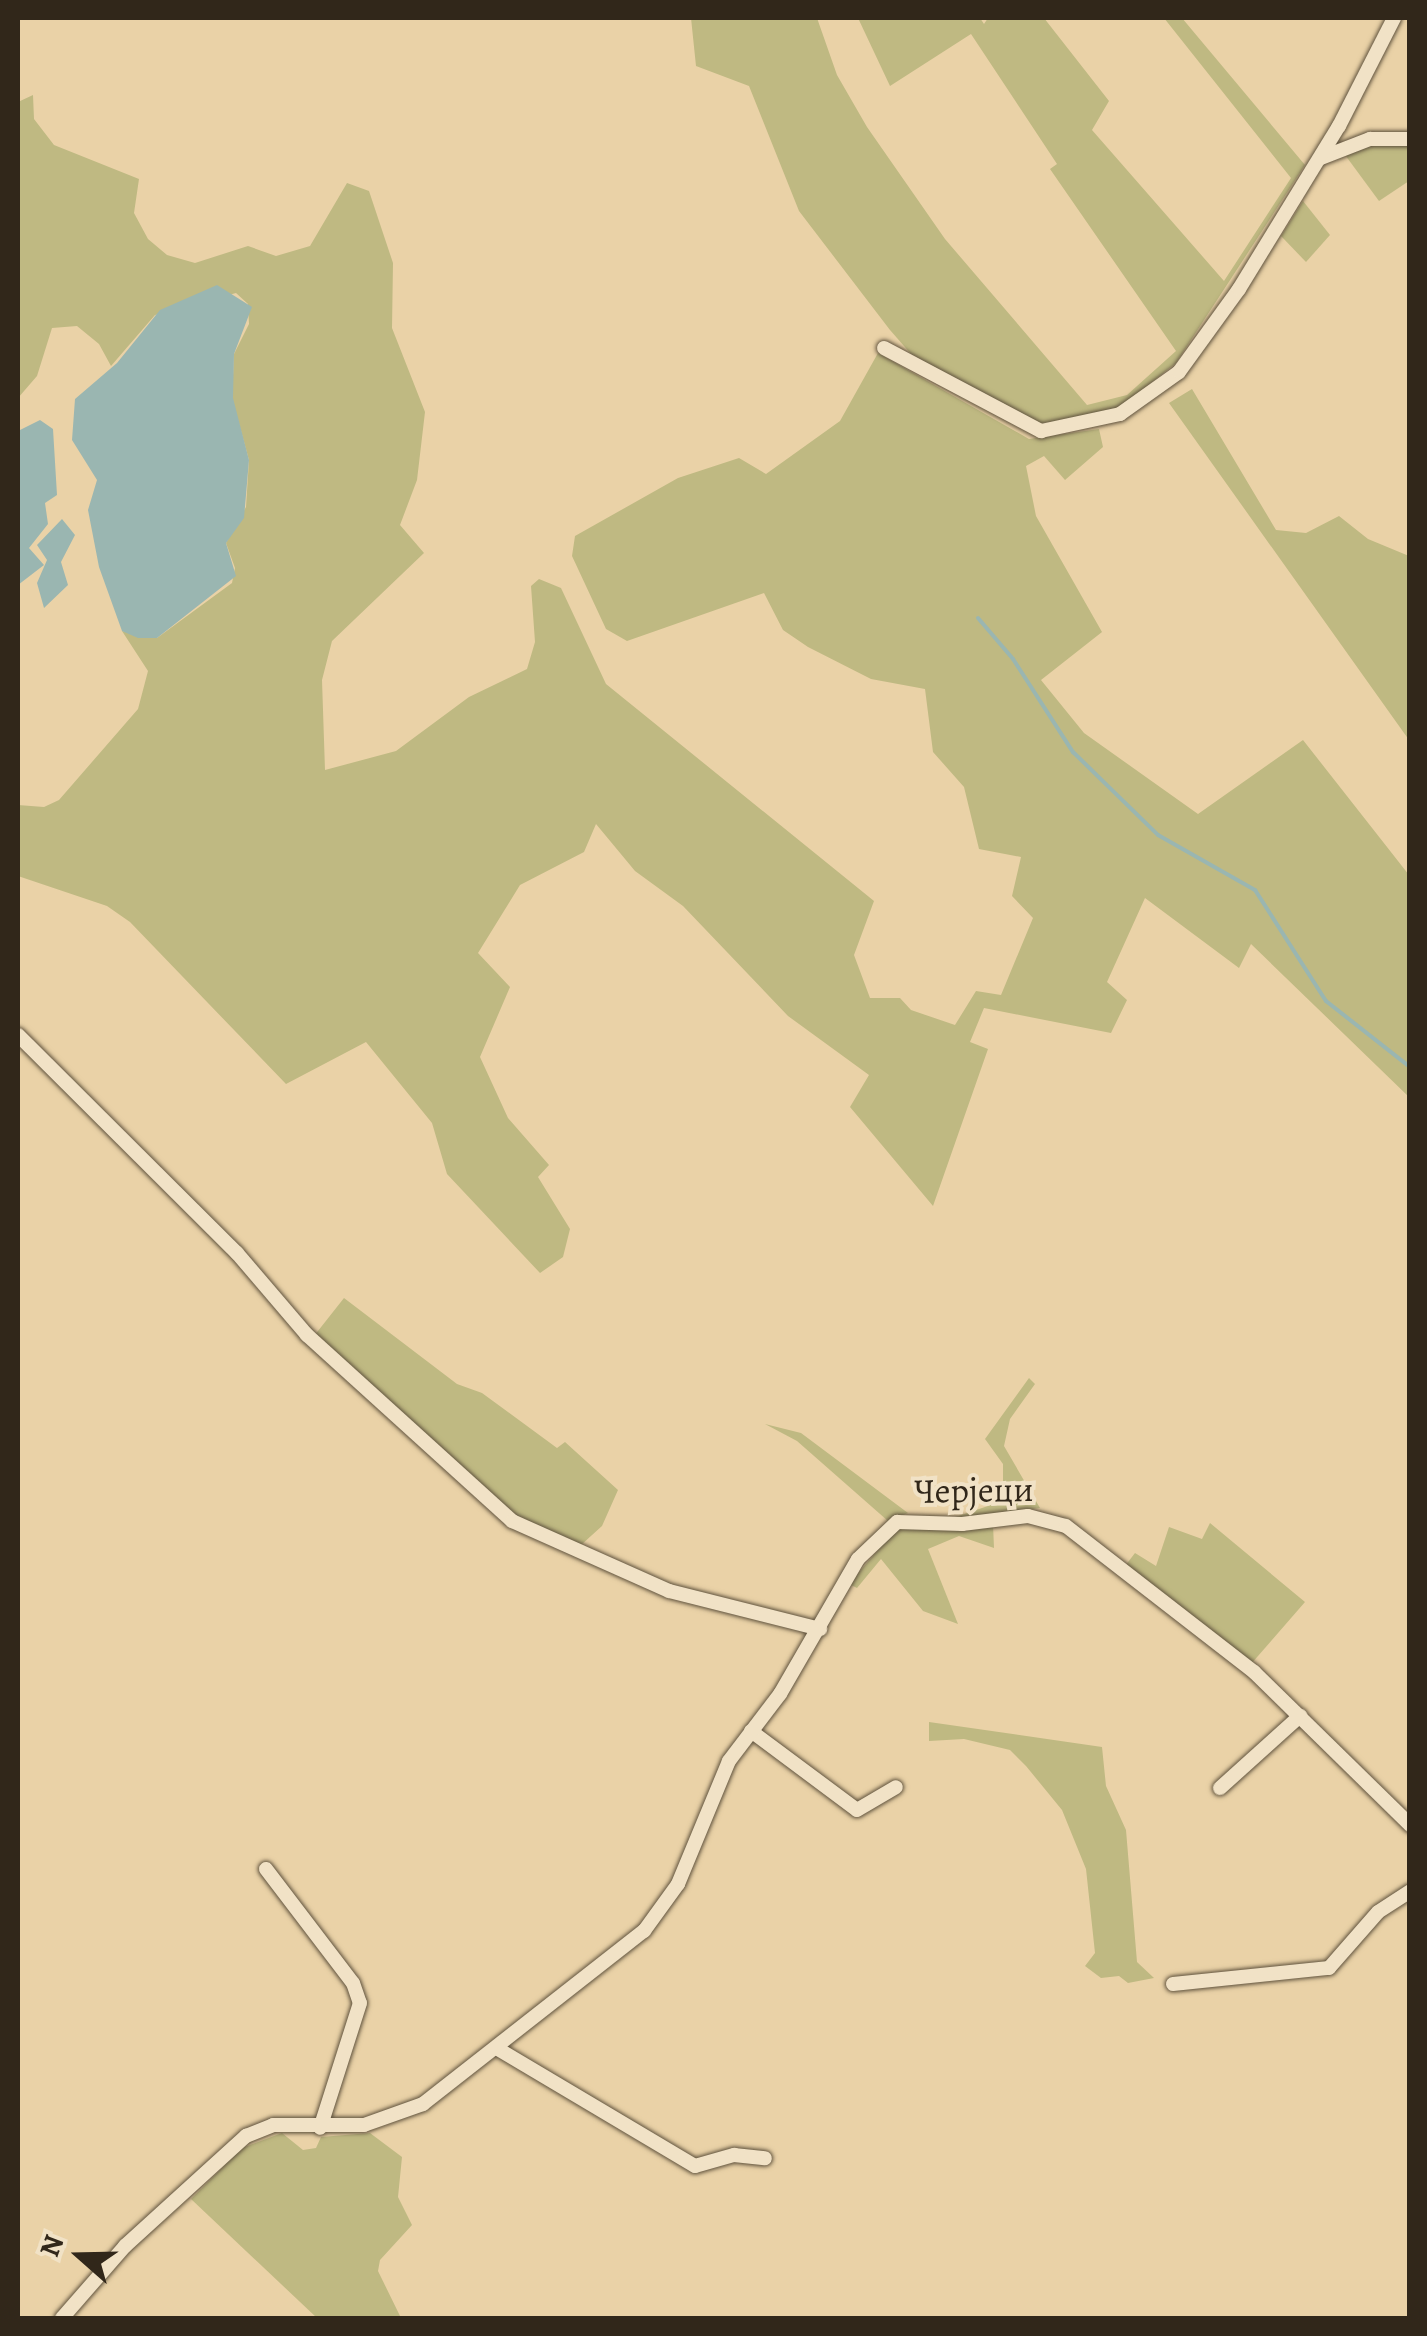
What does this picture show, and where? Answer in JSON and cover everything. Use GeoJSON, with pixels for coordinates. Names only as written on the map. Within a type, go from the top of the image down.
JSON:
{"type":"FeatureCollection","features":[{"type":"Feature","properties":{"kind":"street"},"geometry":{"type":"LineString","coordinates":[[884,348],[1040,431],[1120,414],[1196,351],[1321,158],[1394,18]]}},
{"type":"Feature","properties":{"kind":"street"},"geometry":{"type":"LineString","coordinates":[[1321,158],[1370,139],[1410,140]]}},
{"type":"Feature","properties":{"kind":"street"},"geometry":{"type":"LineString","coordinates":[[18,1036],[236,1253],[307,1336],[512,1521],[669,1591],[820,1629]]}},
{"type":"Feature","properties":{"kind":"street","name":"Черјеци"},"geometry":{"type":"LineString","coordinates":[[62,2318],[125,2246],[246,2136],[273,2126],[320,2128],[374,2123],[409,2110],[498,2049],[662,1911],[729,1761],[820,1629],[858,1560],[897,1522],[1046,1517],[1198,1624],[1300,1716],[1410,1825]]}},
{"type":"Feature","properties":{"kind":"street"},"geometry":{"type":"LineString","coordinates":[[1220,1788],[1300,1716]]}},
{"type":"Feature","properties":{"kind":"street"},"geometry":{"type":"LineString","coordinates":[[751,1731],[856,1810],[896,1787]]}},
{"type":"Feature","properties":{"kind":"street"},"geometry":{"type":"LineString","coordinates":[[266,1870],[353,1983],[360,2003],[320,2128]]}},
{"type":"Feature","properties":{"kind":"street"},"geometry":{"type":"LineString","coordinates":[[1172,1984],[1329,1968],[1378,1912],[1410,1891]]}},
{"type":"Feature","properties":{"kind":"street"},"geometry":{"type":"LineString","coordinates":[[498,2049],[695,2166],[734,2156],[765,2158]]}},
{"type":"Feature","properties":{"kind":"shaded area"},"geometry":{"type":"Polygon","coordinates":[[[691,18],[817,18],[837,75],[867,127],[945,239],[1087,405],[1127,395],[1176,351],[1050,169],[1057,164],[971,34],[890,86],[858,18],[980,18],[984,24],[988,18],[1044,18],[1109,101],[1092,130],[1224,281],[1291,178],[1164,18],[1182,18],[1305,165],[1176,363],[1123,405],[1095,417],[1033,424],[911,354],[890,330],[799,211],[749,86],[696,66],[691,18]]]}},
{"type":"Feature","properties":{"kind":"shaded area"},"geometry":{"type":"Polygon","coordinates":[[[33,95],[34,119],[54,145],[139,179],[134,213],[148,239],[167,255],[195,263],[248,246],[276,256],[310,246],[347,183],[369,191],[393,263],[392,328],[425,412],[417,480],[400,525],[424,553],[332,641],[322,680],[325,770],[396,751],[469,697],[527,669],[535,642],[531,586],[539,579],[561,588],[606,684],[874,901],[854,955],[870,998],[900,998],[911,1010],[955,1025],[976,991],[1001,995],[1033,918],[1012,896],[1021,857],[979,849],[964,787],[933,752],[925,689],[871,679],[808,647],[783,630],[764,593],[627,641],[606,629],[572,556],[575,536],[678,478],[739,458],[766,474],[840,421],[878,353],[1029,439],[1099,429],[1103,447],[1065,480],[1044,456],[1026,466],[1036,516],[1102,632],[1041,680],[1084,733],[1198,814],[1303,740],[1409,875],[1409,1097],[1251,944],[1239,968],[1145,898],[1107,982],[1127,1000],[1111,1033],[984,1008],[970,1042],[988,1049],[933,1206],[850,1107],[869,1075],[788,1016],[683,906],[635,871],[596,824],[584,852],[520,885],[478,953],[510,987],[480,1057],[508,1118],[549,1165],[538,1177],[570,1229],[563,1257],[540,1273],[447,1174],[432,1123],[366,1042],[286,1084],[130,922],[107,906],[18,876],[18,805],[44,807],[59,800],[138,709],[148,671],[122,631],[157,638],[232,583],[235,568],[226,543],[246,507],[249,460],[232,398],[234,354],[249,324],[248,304],[236,293],[155,315],[111,366],[99,344],[77,326],[52,328],[37,376],[18,398],[18,102],[33,95]]]}},
{"type":"Feature","properties":{"kind":"shaded area"},"geometry":{"type":"Polygon","coordinates":[[[1371,133],[1409,136],[1409,181],[1379,201],[1337,144],[1371,133]]]}},
{"type":"Feature","properties":{"kind":"shaded area"},"geometry":{"type":"Polygon","coordinates":[[[1303,201],[1330,235],[1306,262],[1281,236],[1303,201]]]}},
{"type":"Feature","properties":{"kind":"shaded area"},"geometry":{"type":"Polygon","coordinates":[[[1192,389],[1276,530],[1306,533],[1339,516],[1368,539],[1409,556],[1409,740],[1169,403],[1192,389]]]}},
{"type":"Feature","properties":{"kind":"shaded area"},"geometry":{"type":"Polygon","coordinates":[[[344,1298],[457,1384],[482,1393],[557,1448],[565,1442],[618,1490],[602,1526],[581,1545],[513,1515],[314,1336],[344,1298]]]}},
{"type":"Feature","properties":{"kind":"shaded area"},"geometry":{"type":"Polygon","coordinates":[[[1029,1378],[1035,1384],[1010,1419],[1004,1446],[1040,1508],[949,1519],[1003,1501],[1003,1464],[985,1439],[1029,1378]]]}},
{"type":"Feature","properties":{"kind":"shaded area"},"geometry":{"type":"Polygon","coordinates":[[[765,1424],[801,1433],[908,1513],[888,1521],[797,1441],[765,1424]]]}},
{"type":"Feature","properties":{"kind":"shaded area"},"geometry":{"type":"Polygon","coordinates":[[[1210,1523],[1305,1602],[1251,1664],[1125,1566],[1135,1553],[1156,1566],[1169,1527],[1202,1539],[1210,1523]]]}},
{"type":"Feature","properties":{"kind":"shaded area"},"geometry":{"type":"Polygon","coordinates":[[[909,1524],[993,1524],[994,1548],[959,1536],[928,1549],[958,1624],[923,1611],[881,1559],[857,1588],[849,1584],[895,1530],[909,1524]]]}},
{"type":"Feature","properties":{"kind":"shaded area"},"geometry":{"type":"Polygon","coordinates":[[[929,1722],[1102,1747],[1106,1786],[1126,1830],[1137,1962],[1154,1978],[1128,1983],[1119,1976],[1101,1978],[1085,1966],[1095,1953],[1086,1869],[1062,1810],[1010,1750],[964,1739],[929,1741],[929,1722]]]}},
{"type":"Feature","properties":{"kind":"shaded area"},"geometry":{"type":"Polygon","coordinates":[[[282,2133],[303,2150],[316,2148],[321,2137],[370,2133],[402,2157],[398,2197],[412,2225],[380,2260],[378,2271],[401,2318],[317,2318],[191,2199],[242,2148],[282,2133]]]}},
{"type":"Feature","properties":{"kind":"water"},"geometry":{"type":"Polygon","coordinates":[[[217,285],[252,307],[234,354],[233,398],[249,460],[244,518],[226,543],[236,576],[157,638],[138,638],[122,631],[99,567],[88,510],[97,480],[72,440],[75,399],[117,363],[160,310],[217,285]]]}},
{"type":"Feature","properties":{"kind":"water"},"geometry":{"type":"Polygon","coordinates":[[[40,420],[53,429],[57,495],[45,503],[48,524],[29,548],[44,565],[18,585],[18,431],[40,420]]]}},
{"type":"Feature","properties":{"kind":"water"},"geometry":{"type":"Polygon","coordinates":[[[62,519],[75,535],[61,562],[68,585],[44,608],[37,583],[47,560],[37,545],[62,519]]]}},
{"type":"Feature","properties":{"kind":"waterway"},"geometry":{"type":"LineString","coordinates":[[978,618],[1013,659],[1073,752],[1158,835],[1255,890],[1326,1001],[1410,1067]]}}]}
